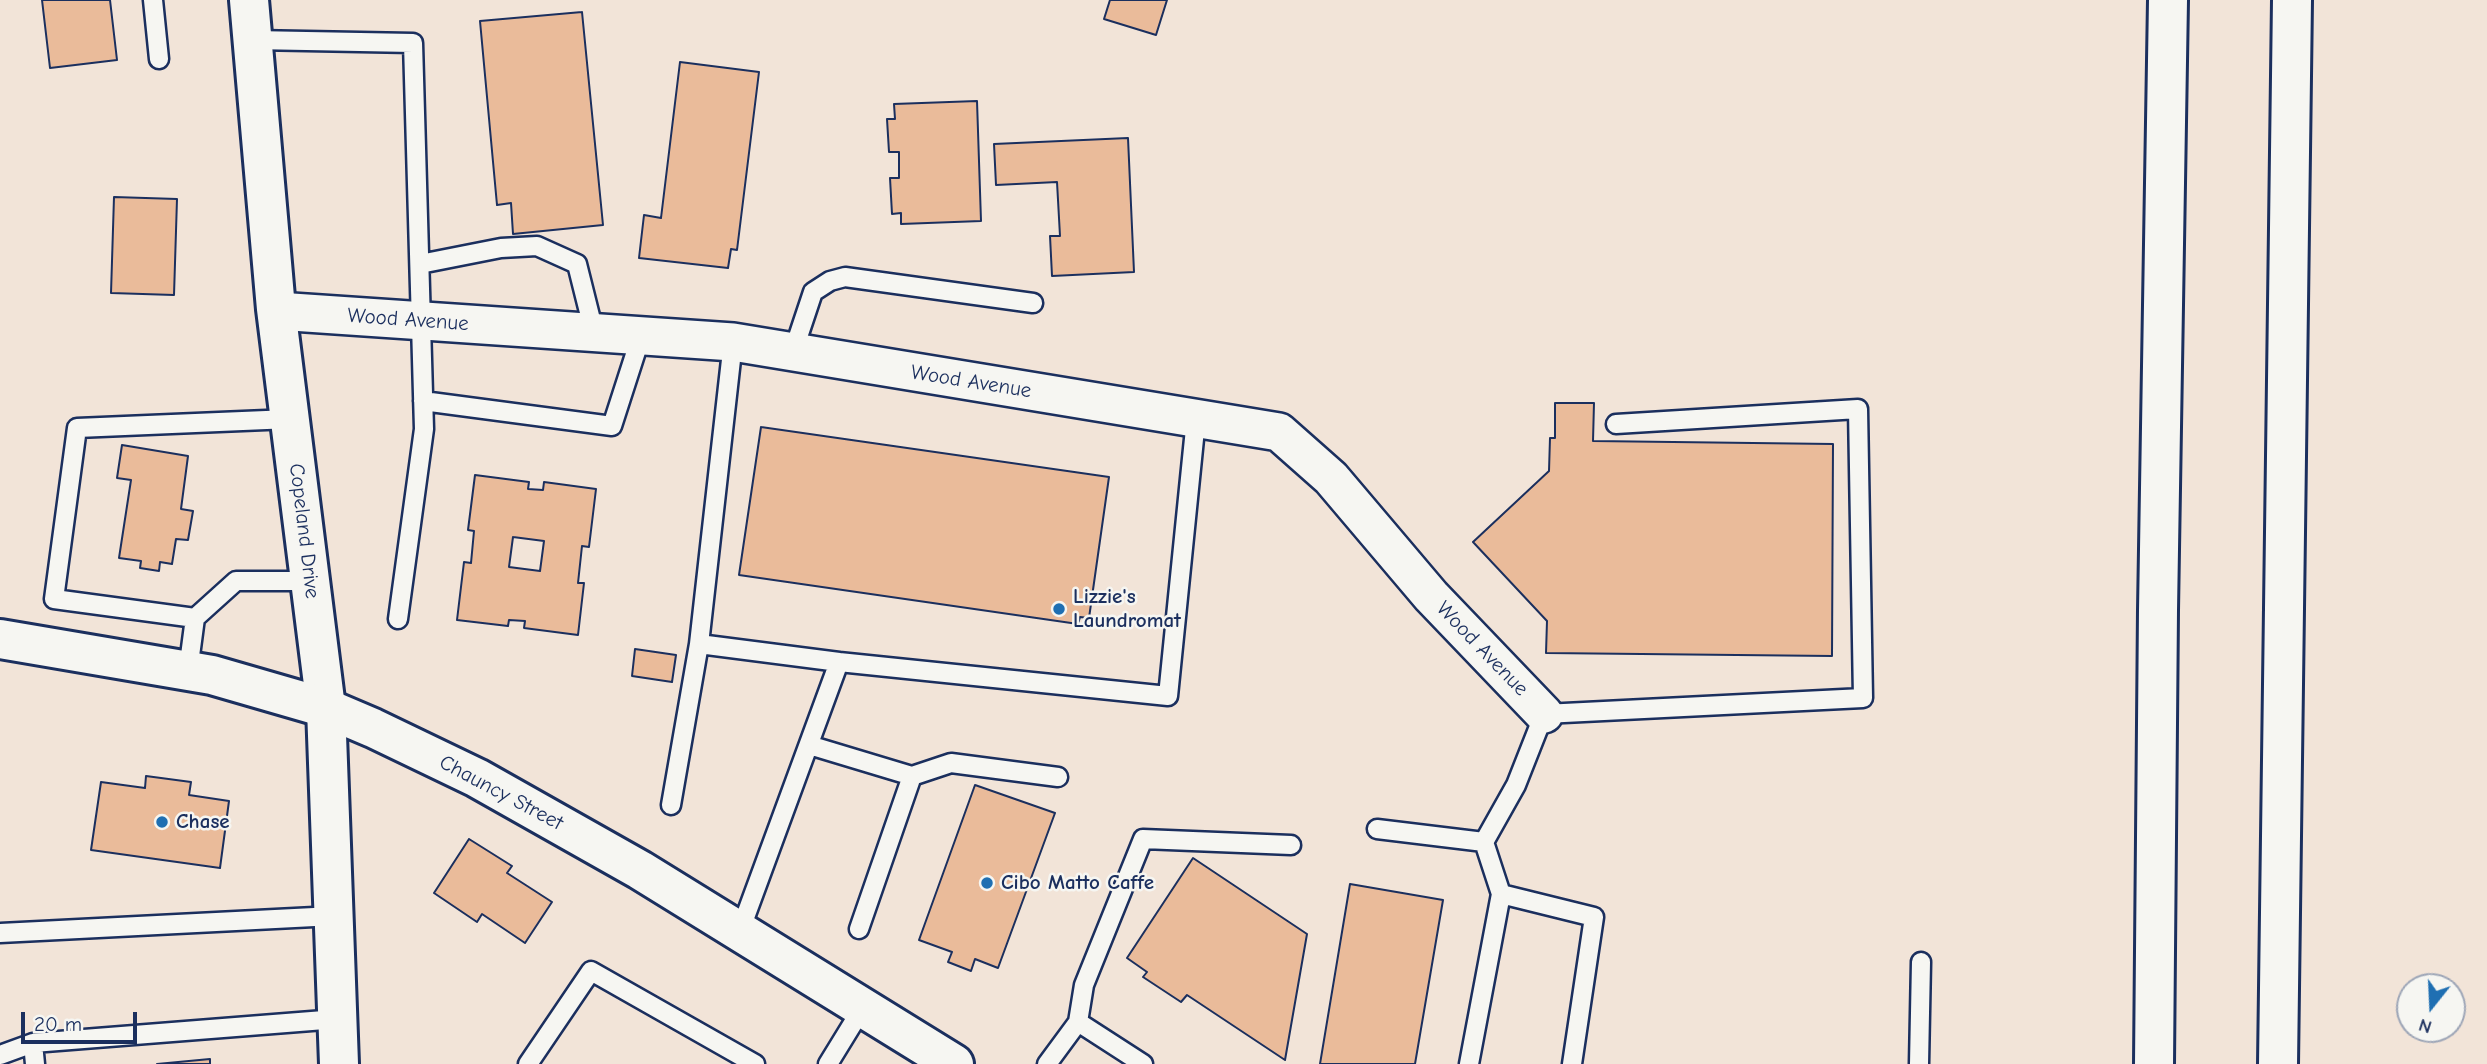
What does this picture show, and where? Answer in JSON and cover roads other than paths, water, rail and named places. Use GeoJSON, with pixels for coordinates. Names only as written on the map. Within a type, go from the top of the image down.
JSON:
{"type":"FeatureCollection","features":[{"type":"Feature","properties":{"kind":"main road","name":"Copeland Drive"},"geometry":{"type":"LineString","coordinates":[[249,0],[277,311],[326,708],[339,1064]]}},
{"type":"Feature","properties":{"kind":"main road"},"geometry":{"type":"LineString","coordinates":[[2154,1064],[2158,596],[2168,0]]}},
{"type":"Feature","properties":{"kind":"main road"},"geometry":{"type":"LineString","coordinates":[[2278,1064],[2292,0]]}},
{"type":"Feature","properties":{"kind":"main road","name":"Chauncy Street"},"geometry":{"type":"LineString","coordinates":[[0,639],[212,675],[276,691],[326,708],[477,778],[640,870],[863,1007],[917,1048],[954,1064]]}},
{"type":"Feature","properties":{"kind":"street","name":"Wood Avenue"},"geometry":{"type":"LineString","coordinates":[[277,311],[733,342],[1279,432],[1331,478],[1431,596],[1544,714]]}},
{"type":"Feature","properties":{"kind":"lane"},"geometry":{"type":"LineString","coordinates":[[153,0],[159,59]]}},
{"type":"Feature","properties":{"kind":"lane"},"geometry":{"type":"LineString","coordinates":[[253,40],[413,43],[424,429],[398,619]]}},
{"type":"Feature","properties":{"kind":"lane"},"geometry":{"type":"LineString","coordinates":[[420,264],[501,248],[537,246],[577,264],[594,332]]}},
{"type":"Feature","properties":{"kind":"lane"},"geometry":{"type":"LineString","coordinates":[[793,352],[813,292],[830,281],[845,277],[1033,303]]}},
{"type":"Feature","properties":{"kind":"lane"},"geometry":{"type":"LineString","coordinates":[[424,401],[612,426],[641,336]]}},
{"type":"Feature","properties":{"kind":"lane"},"geometry":{"type":"LineString","coordinates":[[671,805],[699,644],[733,342]]}},
{"type":"Feature","properties":{"kind":"lane"},"geometry":{"type":"LineString","coordinates":[[1469,1064],[1502,894],[1484,842],[1516,785],[1544,714],[1863,698],[1858,409],[1616,424]]}},
{"type":"Feature","properties":{"kind":"lane"},"geometry":{"type":"LineString","coordinates":[[195,618],[54,599],[77,428],[290,419]]}},
{"type":"Feature","properties":{"kind":"lane"},"geometry":{"type":"LineString","coordinates":[[699,644],[839,662],[1168,696],[1196,419]]}},
{"type":"Feature","properties":{"kind":"lane"},"geometry":{"type":"LineString","coordinates":[[188,671],[195,618],[236,581],[310,581]]}},
{"type":"Feature","properties":{"kind":"lane"},"geometry":{"type":"LineString","coordinates":[[740,931],[839,662]]}},
{"type":"Feature","properties":{"kind":"lane"},"geometry":{"type":"LineString","coordinates":[[809,745],[912,776],[951,763],[1058,777]]}},
{"type":"Feature","properties":{"kind":"lane"},"geometry":{"type":"LineString","coordinates":[[859,929],[912,776]]}},
{"type":"Feature","properties":{"kind":"lane"},"geometry":{"type":"LineString","coordinates":[[1377,829],[1484,842]]}},
{"type":"Feature","properties":{"kind":"lane"},"geometry":{"type":"LineString","coordinates":[[1047,1064],[1078,1022],[1084,985],[1143,839],[1291,845]]}},
{"type":"Feature","properties":{"kind":"lane"},"geometry":{"type":"LineString","coordinates":[[1502,894],[1594,917],[1572,1064]]}},
{"type":"Feature","properties":{"kind":"lane"},"geometry":{"type":"LineString","coordinates":[[0,933],[334,916]]}},
{"type":"Feature","properties":{"kind":"lane"},"geometry":{"type":"LineString","coordinates":[[1919,1064],[1921,962]]}},
{"type":"Feature","properties":{"kind":"lane"},"geometry":{"type":"LineString","coordinates":[[528,1064],[591,971],[755,1064]]}},
{"type":"Feature","properties":{"kind":"lane"},"geometry":{"type":"LineString","coordinates":[[828,1064],[863,1007]]}},
{"type":"Feature","properties":{"kind":"lane"},"geometry":{"type":"LineString","coordinates":[[0,1055],[33,1043],[337,1020]]}},
{"type":"Feature","properties":{"kind":"lane"},"geometry":{"type":"LineString","coordinates":[[1078,1022],[1143,1064]]}},
{"type":"Feature","properties":{"kind":"lane"},"geometry":{"type":"LineString","coordinates":[[33,1043],[35,1064]]}},
{"type":"Feature","properties":{"kind":"place","name":"Lizzie's Laundromat"},"geometry":{"type":"Point","coordinates":[1059,609]}},
{"type":"Feature","properties":{"kind":"place","name":"Chase"},"geometry":{"type":"Point","coordinates":[162,822]}},
{"type":"Feature","properties":{"kind":"place","name":"Cibo Matto Caffe"},"geometry":{"type":"Point","coordinates":[987,883]}}]}
